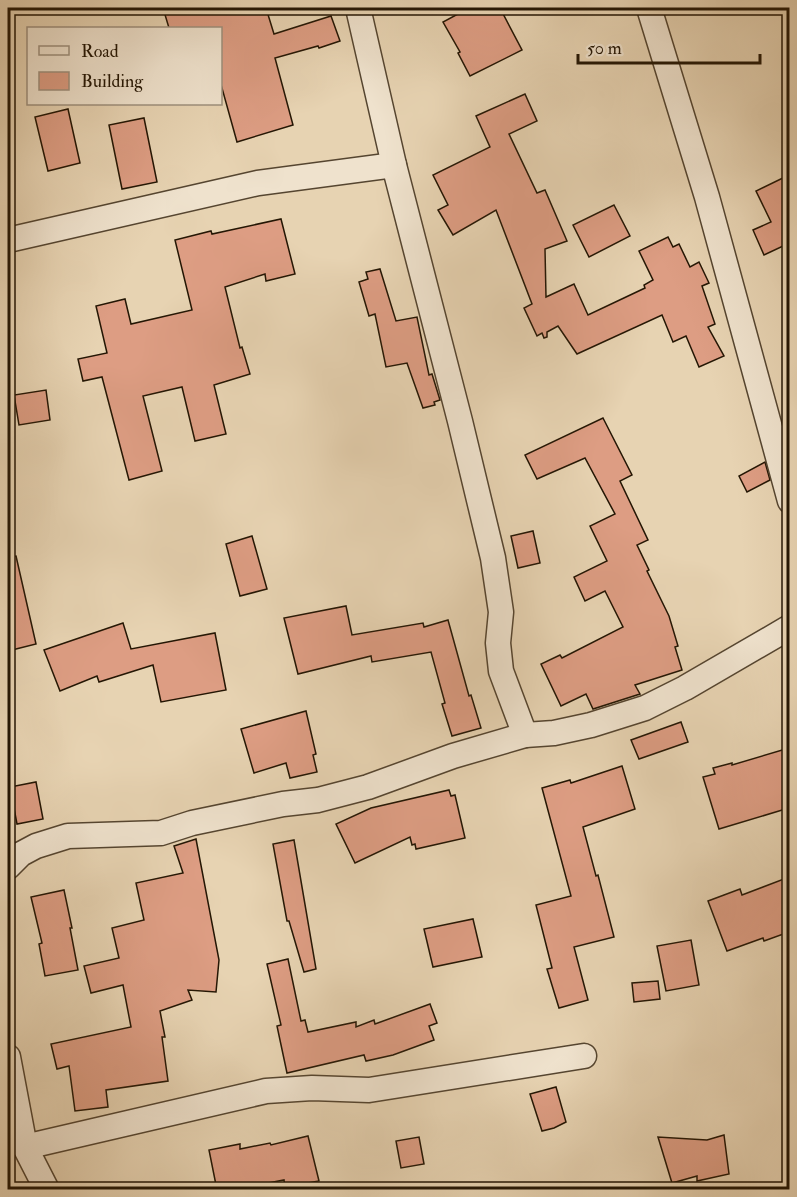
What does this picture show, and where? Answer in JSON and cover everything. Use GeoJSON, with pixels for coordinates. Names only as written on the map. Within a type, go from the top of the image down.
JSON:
{"type":"FeatureCollection","features":[{"type":"Feature","properties":{"kind":"street"},"geometry":{"type":"LineString","coordinates":[[358,8],[394,165],[493,558],[501,612],[498,643],[501,671],[525,735]]}},
{"type":"Feature","properties":{"kind":"street"},"geometry":{"type":"LineString","coordinates":[[649,8],[707,197],[789,501]]}},
{"type":"Feature","properties":{"kind":"street"},"geometry":{"type":"LineString","coordinates":[[8,240],[258,183],[394,165]]}},
{"type":"Feature","properties":{"kind":"street"},"geometry":{"type":"LineString","coordinates":[[8,867],[21,854],[36,846],[68,836],[161,833],[192,823],[283,804],[318,800],[368,787],[453,756],[525,735],[554,734],[591,725],[645,708],[685,688],[789,627]]}},
{"type":"Feature","properties":{"kind":"street"},"geometry":{"type":"LineString","coordinates":[[25,1147],[266,1091],[312,1088],[369,1090],[584,1056]]}},
{"type":"Feature","properties":{"kind":"street"},"geometry":{"type":"LineString","coordinates":[[8,1057],[25,1147],[47,1190]]}},
{"type":"Feature","properties":{"kind":"building"},"geometry":{"type":"Polygon","coordinates":[[[163,8],[266,8],[274,34],[331,16],[340,41],[275,58],[293,125],[237,142],[222,88],[222,27],[169,27],[163,8]]]}},
{"type":"Feature","properties":{"kind":"building"},"geometry":{"type":"Polygon","coordinates":[[[469,8],[500,8],[522,50],[470,76],[443,22],[469,8]]]}},
{"type":"Feature","properties":{"kind":"building"},"geometry":{"type":"Polygon","coordinates":[[[525,94],[537,121],[509,134],[537,193],[545,190],[567,241],[545,249],[546,297],[574,284],[588,315],[645,288],[644,285],[653,280],[639,251],[668,237],[673,247],[679,244],[690,267],[699,262],[709,283],[702,286],[715,324],[708,327],[724,356],[699,367],[686,336],[673,342],[662,315],[577,354],[558,326],[547,332],[547,337],[544,338],[542,333],[537,336],[524,308],[532,304],[496,210],[453,235],[438,210],[448,205],[433,175],[490,147],[476,116],[525,94]]]}},
{"type":"Feature","properties":{"kind":"building"},"geometry":{"type":"Polygon","coordinates":[[[68,109],[80,163],[48,171],[35,117],[68,109]]]}},
{"type":"Feature","properties":{"kind":"building"},"geometry":{"type":"Polygon","coordinates":[[[144,118],[157,182],[122,189],[109,125],[144,118]]]}},
{"type":"Feature","properties":{"kind":"building"},"geometry":{"type":"Polygon","coordinates":[[[789,175],[789,260],[783,246],[764,255],[753,230],[771,222],[756,191],[789,175]]]}},
{"type":"Feature","properties":{"kind":"building"},"geometry":{"type":"Polygon","coordinates":[[[614,205],[630,236],[589,257],[573,225],[614,205]]]}},
{"type":"Feature","properties":{"kind":"building"},"geometry":{"type":"Polygon","coordinates":[[[281,219],[295,274],[266,281],[265,274],[225,287],[240,348],[242,347],[250,374],[214,385],[226,434],[195,441],[182,387],[143,396],[162,471],[129,480],[102,377],[83,381],[78,359],[107,353],[96,306],[125,299],[131,324],[192,310],[175,240],[211,231],[212,234],[281,219]]]}},
{"type":"Feature","properties":{"kind":"building"},"geometry":{"type":"Polygon","coordinates":[[[380,269],[396,321],[417,317],[429,375],[432,374],[440,400],[434,402],[435,405],[423,408],[407,363],[386,367],[375,314],[369,316],[359,282],[368,279],[366,272],[380,269]]]}},
{"type":"Feature","properties":{"kind":"building"},"geometry":{"type":"Polygon","coordinates":[[[46,390],[50,420],[19,425],[14,395],[46,390]]]}},
{"type":"Feature","properties":{"kind":"building"},"geometry":{"type":"Polygon","coordinates":[[[603,418],[632,475],[620,481],[648,540],[637,545],[669,616],[682,670],[635,685],[640,694],[593,709],[586,694],[561,706],[541,664],[560,655],[562,658],[623,627],[605,591],[585,601],[574,577],[607,561],[590,526],[615,514],[585,458],[537,479],[525,455],[603,418]]]}},
{"type":"Feature","properties":{"kind":"building"},"geometry":{"type":"Polygon","coordinates":[[[765,462],[770,480],[747,492],[739,476],[765,462]]]}},
{"type":"Feature","properties":{"kind":"building"},"geometry":{"type":"Polygon","coordinates":[[[533,531],[540,563],[518,568],[511,536],[533,531]]]}},
{"type":"Feature","properties":{"kind":"building"},"geometry":{"type":"Polygon","coordinates":[[[252,536],[267,589],[240,596],[226,544],[252,536]]]}},
{"type":"Feature","properties":{"kind":"building"},"geometry":{"type":"Polygon","coordinates":[[[16,556],[36,644],[8,651],[8,557],[16,556]]]}},
{"type":"Feature","properties":{"kind":"building"},"geometry":{"type":"Polygon","coordinates":[[[346,606],[352,635],[423,623],[424,627],[448,620],[469,696],[471,695],[481,728],[452,736],[442,704],[445,703],[431,652],[372,662],[371,656],[298,674],[284,618],[346,606]]]}},
{"type":"Feature","properties":{"kind":"building"},"geometry":{"type":"Polygon","coordinates":[[[123,623],[131,649],[215,633],[226,690],[161,702],[153,665],[99,682],[97,676],[60,691],[44,650],[123,623]]]}},
{"type":"Feature","properties":{"kind":"building"},"geometry":{"type":"Polygon","coordinates":[[[306,711],[316,754],[313,755],[317,772],[290,778],[286,763],[254,773],[241,729],[306,711]]]}},
{"type":"Feature","properties":{"kind":"building"},"geometry":{"type":"Polygon","coordinates":[[[681,722],[688,742],[639,759],[631,740],[681,722]]]}},
{"type":"Feature","properties":{"kind":"building"},"geometry":{"type":"Polygon","coordinates":[[[789,748],[789,808],[719,829],[703,777],[715,774],[713,768],[732,763],[732,765],[789,748]]]}},
{"type":"Feature","properties":{"kind":"building"},"geometry":{"type":"Polygon","coordinates":[[[622,766],[635,809],[583,827],[614,937],[574,947],[588,1000],[559,1008],[547,969],[552,968],[536,905],[571,896],[542,788],[570,780],[571,783],[622,766]]]}},
{"type":"Feature","properties":{"kind":"building"},"geometry":{"type":"Polygon","coordinates":[[[36,782],[43,819],[17,824],[10,787],[36,782]]]}},
{"type":"Feature","properties":{"kind":"building"},"geometry":{"type":"Polygon","coordinates":[[[449,790],[451,796],[455,795],[465,838],[416,849],[410,837],[355,863],[336,824],[371,808],[449,790]]]}},
{"type":"Feature","properties":{"kind":"building"},"geometry":{"type":"Polygon","coordinates":[[[196,839],[219,960],[216,992],[188,990],[192,1000],[160,1011],[165,1037],[162,1037],[168,1081],[106,1090],[108,1107],[75,1111],[69,1066],[57,1069],[51,1044],[131,1027],[123,985],[91,993],[84,966],[119,958],[112,928],[144,920],[136,883],[183,873],[174,846],[196,839]]]}},
{"type":"Feature","properties":{"kind":"building"},"geometry":{"type":"Polygon","coordinates":[[[294,840],[316,969],[304,972],[289,921],[287,921],[273,844],[294,840]]]}},
{"type":"Feature","properties":{"kind":"building"},"geometry":{"type":"Polygon","coordinates":[[[789,877],[789,932],[764,941],[763,938],[727,951],[708,901],[740,889],[742,895],[789,877]]]}},
{"type":"Feature","properties":{"kind":"building"},"geometry":{"type":"Polygon","coordinates":[[[64,890],[78,970],[45,976],[39,944],[42,943],[31,897],[64,890]]]}},
{"type":"Feature","properties":{"kind":"building"},"geometry":{"type":"Polygon","coordinates":[[[473,919],[482,957],[433,967],[424,929],[473,919]]]}},
{"type":"Feature","properties":{"kind":"building"},"geometry":{"type":"Polygon","coordinates":[[[691,940],[699,985],[666,991],[657,946],[691,940]]]}},
{"type":"Feature","properties":{"kind":"building"},"geometry":{"type":"Polygon","coordinates":[[[288,959],[301,1021],[305,1020],[308,1032],[356,1022],[356,1027],[374,1020],[375,1024],[430,1004],[437,1023],[429,1026],[434,1040],[393,1055],[366,1061],[364,1055],[287,1073],[277,1026],[281,1025],[267,964],[288,959]]]}},
{"type":"Feature","properties":{"kind":"building"},"geometry":{"type":"Polygon","coordinates":[[[658,981],[660,999],[634,1002],[632,983],[658,981]]]}},
{"type":"Feature","properties":{"kind":"building"},"geometry":{"type":"Polygon","coordinates":[[[556,1087],[566,1122],[542,1131],[530,1094],[556,1087]]]}},
{"type":"Feature","properties":{"kind":"building"},"geometry":{"type":"Polygon","coordinates":[[[724,1135],[729,1174],[697,1181],[697,1176],[672,1183],[658,1137],[707,1140],[724,1135]]]}},
{"type":"Feature","properties":{"kind":"building"},"geometry":{"type":"Polygon","coordinates":[[[308,1136],[319,1181],[285,1187],[284,1180],[247,1187],[248,1190],[217,1190],[209,1150],[240,1144],[240,1149],[270,1143],[271,1145],[308,1136]]]}},
{"type":"Feature","properties":{"kind":"building"},"geometry":{"type":"Polygon","coordinates":[[[419,1137],[424,1164],[401,1168],[396,1141],[419,1137]]]}}]}
